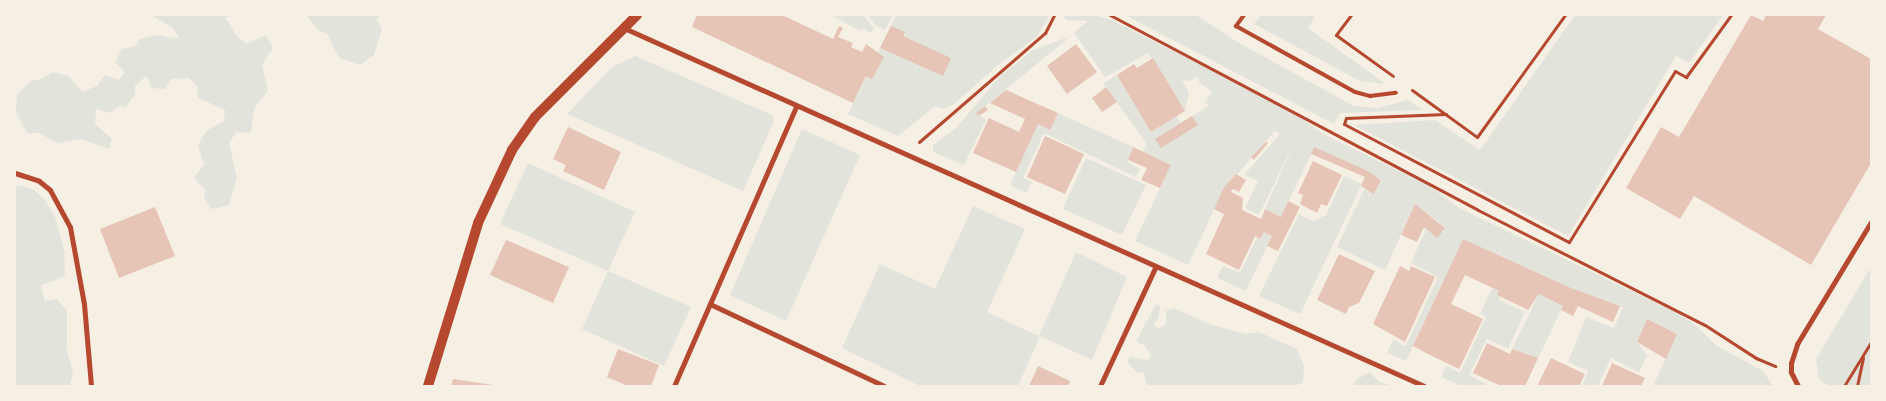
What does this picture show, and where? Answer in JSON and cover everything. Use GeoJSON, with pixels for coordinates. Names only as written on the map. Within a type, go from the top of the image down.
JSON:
{"type":"FeatureCollection","features":[{"type":"Feature","properties":{"kind":"main road"},"geometry":{"type":"LineString","coordinates":[[428,386],[478,223],[512,150],[534,117],[637,15]]}},
{"type":"Feature","properties":{"kind":"street"},"geometry":{"type":"LineString","coordinates":[[624,28],[1155,268],[1424,386]]}},
{"type":"Feature","properties":{"kind":"street"},"geometry":{"type":"LineString","coordinates":[[674,386],[796,107]]}},
{"type":"Feature","properties":{"kind":"street"},"geometry":{"type":"LineString","coordinates":[[15,173],[39,181],[50,190],[70,227],[84,304],[92,386]]}},
{"type":"Feature","properties":{"kind":"street"},"geometry":{"type":"LineString","coordinates":[[1798,386],[1791,372],[1797,344],[1871,222]]}},
{"type":"Feature","properties":{"kind":"street"},"geometry":{"type":"LineString","coordinates":[[1100,386],[1155,268]]}},
{"type":"Feature","properties":{"kind":"street"},"geometry":{"type":"LineString","coordinates":[[710,304],[884,386]]}},
{"type":"Feature","properties":{"kind":"lane"},"geometry":{"type":"LineString","coordinates":[[1244,15],[1236,26],[1355,92],[1370,96],[1396,93]]}},
{"type":"Feature","properties":{"kind":"path"},"geometry":{"type":"LineString","coordinates":[[910,158],[929,131],[1046,33],[1054,15]]}},
{"type":"Feature","properties":{"kind":"path"},"geometry":{"type":"LineString","coordinates":[[1110,15],[1478,210],[1697,320],[1756,358],[1791,372]]}},
{"type":"Feature","properties":{"kind":"path"},"geometry":{"type":"LineString","coordinates":[[1351,15],[1336,35],[1400,82]]}},
{"type":"Feature","properties":{"kind":"path"},"geometry":{"type":"LineString","coordinates":[[1408,87],[1477,137],[1565,15]]}},
{"type":"Feature","properties":{"kind":"path"},"geometry":{"type":"LineString","coordinates":[[1446,114],[1346,118],[1344,124],[1569,242],[1675,71],[1686,77],[1731,15]]}},
{"type":"Feature","properties":{"kind":"path"},"geometry":{"type":"LineString","coordinates":[[1844,386],[1871,342]]}},
{"type":"Feature","properties":{"kind":"path"},"geometry":{"type":"LineString","coordinates":[[1856,386],[1865,352]]}},
{"type":"Feature","properties":{"kind":"shaded area"},"geometry":{"type":"Polygon","coordinates":[[[151,15],[247,15],[225,17],[237,36],[247,44],[265,35],[273,48],[262,65],[268,91],[254,108],[251,133],[237,132],[229,142],[237,178],[229,205],[212,209],[204,199],[205,190],[194,178],[204,164],[198,146],[206,131],[224,121],[225,110],[198,98],[197,86],[189,78],[172,79],[164,89],[152,88],[146,76],[135,86],[135,94],[126,107],[118,106],[111,113],[96,109],[95,124],[112,139],[109,149],[81,139],[57,143],[39,133],[27,133],[16,112],[17,94],[31,81],[41,79],[53,72],[69,76],[82,92],[97,86],[105,75],[119,80],[125,72],[115,62],[122,49],[136,46],[140,39],[158,35],[180,39],[173,28],[151,15]]]}},
{"type":"Feature","properties":{"kind":"shaded area"},"geometry":{"type":"Polygon","coordinates":[[[306,15],[380,15],[377,19],[382,29],[374,55],[360,65],[339,58],[327,34],[318,30],[306,15]]]}},
{"type":"Feature","properties":{"kind":"shaded area"},"geometry":{"type":"Polygon","coordinates":[[[831,15],[863,15],[874,28],[871,33],[862,28],[860,31],[831,15]]]}},
{"type":"Feature","properties":{"kind":"shaded area"},"geometry":{"type":"Polygon","coordinates":[[[868,15],[893,15],[885,30],[875,25],[868,15]]]}},
{"type":"Feature","properties":{"kind":"shaded area"},"geometry":{"type":"Polygon","coordinates":[[[896,15],[1049,15],[1038,36],[998,65],[954,104],[944,109],[935,106],[898,136],[848,114],[896,15]]]}},
{"type":"Feature","properties":{"kind":"shaded area"},"geometry":{"type":"Polygon","coordinates":[[[1061,15],[1095,15],[1114,21],[1258,94],[1297,115],[1323,134],[1428,185],[1461,209],[1673,311],[1692,322],[1717,346],[1763,371],[1773,386],[1653,386],[1677,334],[1647,319],[1637,342],[1647,355],[1639,372],[1611,358],[1598,386],[1582,386],[1588,371],[1568,362],[1586,317],[1614,328],[1623,307],[1571,288],[1463,239],[1406,361],[1387,353],[1393,340],[1406,346],[1438,277],[1411,263],[1426,229],[1437,238],[1445,227],[1415,204],[1385,270],[1337,247],[1365,188],[1374,194],[1381,180],[1368,171],[1314,148],[1281,217],[1265,209],[1295,141],[1259,215],[1245,208],[1258,181],[1244,175],[1280,134],[1275,131],[1224,189],[1188,265],[1135,241],[1171,165],[1143,152],[1147,144],[1103,83],[1117,75],[1151,131],[1176,116],[1181,123],[1210,105],[1204,103],[1212,92],[1199,82],[1198,76],[1190,81],[1182,80],[1189,93],[1185,111],[1148,53],[1105,77],[1074,33],[1088,21],[1067,20],[1061,15]]]}},
{"type":"Feature","properties":{"kind":"shaded area"},"geometry":{"type":"Polygon","coordinates":[[[1125,15],[1196,15],[1239,43],[1354,106],[1377,108],[1408,100],[1423,110],[1340,113],[1334,124],[1125,15]]]}},
{"type":"Feature","properties":{"kind":"shaded area"},"geometry":{"type":"Polygon","coordinates":[[[1261,15],[1316,15],[1308,28],[1386,84],[1360,81],[1254,24],[1261,15]]]}},
{"type":"Feature","properties":{"kind":"shaded area"},"geometry":{"type":"Polygon","coordinates":[[[1575,15],[1723,15],[1689,63],[1676,56],[1568,236],[1354,125],[1435,120],[1480,150],[1575,15]]]}},
{"type":"Feature","properties":{"kind":"shaded area"},"geometry":{"type":"Polygon","coordinates":[[[1071,36],[977,113],[986,120],[964,165],[933,152],[933,145],[957,127],[1001,75],[1033,50],[1071,36]]]}},
{"type":"Feature","properties":{"kind":"shaded area"},"geometry":{"type":"Polygon","coordinates":[[[635,56],[772,115],[774,121],[743,191],[567,114],[612,67],[635,56]]]}},
{"type":"Feature","properties":{"kind":"shaded area"},"geometry":{"type":"Polygon","coordinates":[[[1058,113],[1133,147],[1127,162],[1140,169],[1136,177],[1044,133],[1023,178],[1032,182],[1026,193],[1010,185],[1038,124],[1050,130],[1058,113]]]}},
{"type":"Feature","properties":{"kind":"shaded area"},"geometry":{"type":"Polygon","coordinates":[[[802,129],[860,155],[786,321],[730,295],[802,129]]]}},
{"type":"Feature","properties":{"kind":"shaded area"},"geometry":{"type":"Polygon","coordinates":[[[1086,158],[1146,185],[1122,235],[1063,209],[1086,158]]]}},
{"type":"Feature","properties":{"kind":"shaded area"},"geometry":{"type":"Polygon","coordinates":[[[528,163],[635,212],[608,271],[500,224],[528,163]]]}},
{"type":"Feature","properties":{"kind":"shaded area"},"geometry":{"type":"Polygon","coordinates":[[[1344,176],[1362,184],[1300,314],[1259,296],[1299,214],[1313,221],[1326,215],[1344,176]]]}},
{"type":"Feature","properties":{"kind":"shaded area"},"geometry":{"type":"Polygon","coordinates":[[[19,185],[34,190],[45,200],[56,219],[64,250],[65,276],[41,286],[45,301],[57,299],[67,311],[67,349],[73,373],[70,386],[15,386],[15,186],[19,185]]]}},
{"type":"Feature","properties":{"kind":"shaded area"},"geometry":{"type":"Polygon","coordinates":[[[973,206],[1025,229],[987,312],[1039,336],[1076,252],[1127,277],[1092,360],[1040,336],[1018,386],[920,386],[842,348],[880,264],[935,289],[973,206]]]}},
{"type":"Feature","properties":{"kind":"shaded area"},"geometry":{"type":"Polygon","coordinates":[[[1264,232],[1272,236],[1246,291],[1217,278],[1223,266],[1240,273],[1257,238],[1260,239],[1264,232]]]}},
{"type":"Feature","properties":{"kind":"shaded area"},"geometry":{"type":"Polygon","coordinates":[[[1871,267],[1871,386],[1829,386],[1819,379],[1816,359],[1871,267]]]}},
{"type":"Feature","properties":{"kind":"shaded area"},"geometry":{"type":"Polygon","coordinates":[[[608,271],[691,307],[664,366],[582,329],[608,271]]]}},
{"type":"Feature","properties":{"kind":"shaded area"},"geometry":{"type":"Polygon","coordinates":[[[1492,288],[1499,291],[1499,300],[1525,312],[1508,349],[1487,339],[1469,375],[1486,384],[1485,386],[1461,386],[1441,377],[1446,366],[1460,373],[1486,317],[1480,314],[1492,288]]]}},
{"type":"Feature","properties":{"kind":"shaded area"},"geometry":{"type":"Polygon","coordinates":[[[1539,294],[1563,306],[1538,358],[1512,349],[1539,294]]]}},
{"type":"Feature","properties":{"kind":"shaded area"},"geometry":{"type":"Polygon","coordinates":[[[1156,304],[1160,306],[1159,315],[1154,326],[1159,329],[1166,323],[1166,311],[1174,308],[1209,324],[1246,334],[1259,332],[1297,349],[1304,366],[1303,382],[1295,386],[1147,386],[1144,373],[1136,372],[1127,362],[1130,357],[1148,360],[1151,354],[1144,345],[1136,342],[1156,304]]]}},
{"type":"Feature","properties":{"kind":"shaded area"},"geometry":{"type":"Polygon","coordinates":[[[1369,372],[1380,382],[1394,386],[1354,386],[1356,380],[1369,372]]]}},
{"type":"Feature","properties":{"kind":"building"},"geometry":{"type":"Polygon","coordinates":[[[697,15],[782,15],[833,39],[839,26],[843,28],[838,37],[853,43],[851,47],[862,52],[866,44],[884,57],[872,79],[866,76],[853,103],[692,27],[697,15]]]}},
{"type":"Feature","properties":{"kind":"building"},"geometry":{"type":"Polygon","coordinates":[[[1751,15],[1763,21],[1766,15],[1826,15],[1818,29],[1871,59],[1871,163],[1811,265],[1694,196],[1680,219],[1626,188],[1661,127],[1679,137],[1751,15]]]}},
{"type":"Feature","properties":{"kind":"building"},"geometry":{"type":"Polygon","coordinates":[[[891,26],[905,32],[903,36],[951,58],[943,76],[880,48],[891,26]]]}},
{"type":"Feature","properties":{"kind":"building"},"geometry":{"type":"Polygon","coordinates":[[[1076,44],[1097,72],[1067,94],[1047,66],[1076,44]]]}},
{"type":"Feature","properties":{"kind":"building"},"geometry":{"type":"Polygon","coordinates":[[[1153,58],[1185,111],[1151,132],[1117,75],[1134,64],[1137,68],[1153,58]]]}},
{"type":"Feature","properties":{"kind":"building"},"geometry":{"type":"Polygon","coordinates":[[[1106,87],[1117,102],[1102,112],[1092,98],[1106,87]]]}},
{"type":"Feature","properties":{"kind":"building"},"geometry":{"type":"Polygon","coordinates":[[[1006,90],[1058,113],[1050,130],[1038,124],[1016,172],[973,153],[989,118],[1019,132],[1025,119],[990,103],[1006,90]]]}},
{"type":"Feature","properties":{"kind":"building"},"geometry":{"type":"Polygon","coordinates":[[[985,106],[988,110],[978,116],[976,113],[985,106]]]}},
{"type":"Feature","properties":{"kind":"building"},"geometry":{"type":"Polygon","coordinates":[[[1192,116],[1198,125],[1161,148],[1155,139],[1192,116]]]}},
{"type":"Feature","properties":{"kind":"building"},"geometry":{"type":"Polygon","coordinates":[[[568,127],[621,152],[604,190],[563,171],[566,165],[553,159],[568,127]]]}},
{"type":"Feature","properties":{"kind":"building"},"geometry":{"type":"Polygon","coordinates":[[[1045,136],[1084,154],[1065,194],[1027,177],[1045,136]]]}},
{"type":"Feature","properties":{"kind":"building"},"geometry":{"type":"Polygon","coordinates":[[[1266,142],[1268,143],[1254,160],[1251,157],[1266,142]]]}},
{"type":"Feature","properties":{"kind":"building"},"geometry":{"type":"Polygon","coordinates":[[[1133,147],[1171,165],[1160,188],[1141,180],[1147,168],[1128,160],[1133,147]]]}},
{"type":"Feature","properties":{"kind":"building"},"geometry":{"type":"Polygon","coordinates":[[[1314,147],[1368,171],[1381,180],[1374,194],[1361,186],[1365,177],[1311,154],[1314,147]]]}},
{"type":"Feature","properties":{"kind":"building"},"geometry":{"type":"Polygon","coordinates":[[[1313,161],[1342,175],[1327,206],[1321,204],[1317,213],[1300,204],[1303,195],[1298,193],[1313,161]]]}},
{"type":"Feature","properties":{"kind":"building"},"geometry":{"type":"Polygon","coordinates":[[[1236,174],[1246,180],[1239,192],[1233,189],[1231,192],[1243,198],[1242,210],[1261,219],[1265,209],[1281,217],[1288,201],[1300,207],[1278,251],[1267,246],[1272,236],[1264,232],[1260,239],[1255,236],[1239,270],[1206,254],[1224,214],[1214,209],[1223,189],[1236,174]]]}},
{"type":"Feature","properties":{"kind":"building"},"geometry":{"type":"Polygon","coordinates":[[[1415,204],[1445,228],[1437,238],[1424,227],[1417,242],[1401,235],[1415,204]]]}},
{"type":"Feature","properties":{"kind":"building"},"geometry":{"type":"Polygon","coordinates":[[[155,207],[175,256],[119,278],[100,229],[155,207]]]}},
{"type":"Feature","properties":{"kind":"building"},"geometry":{"type":"Polygon","coordinates":[[[1463,239],[1571,288],[1620,306],[1613,322],[1578,306],[1573,316],[1561,310],[1563,306],[1539,294],[1528,310],[1497,295],[1499,291],[1465,275],[1451,304],[1483,319],[1459,369],[1413,346],[1463,239]]]}},
{"type":"Feature","properties":{"kind":"building"},"geometry":{"type":"Polygon","coordinates":[[[506,240],[569,267],[553,303],[490,275],[506,240]]]}},
{"type":"Feature","properties":{"kind":"building"},"geometry":{"type":"Polygon","coordinates":[[[1339,254],[1375,271],[1359,303],[1349,307],[1346,314],[1317,300],[1339,254]]]}},
{"type":"Feature","properties":{"kind":"building"},"geometry":{"type":"Polygon","coordinates":[[[1400,266],[1409,271],[1411,266],[1435,277],[1405,342],[1373,324],[1400,266]]]}},
{"type":"Feature","properties":{"kind":"building"},"geometry":{"type":"Polygon","coordinates":[[[1647,319],[1677,334],[1666,359],[1637,342],[1647,319]]]}},
{"type":"Feature","properties":{"kind":"building"},"geometry":{"type":"Polygon","coordinates":[[[1487,343],[1510,354],[1512,349],[1538,358],[1525,386],[1501,386],[1473,373],[1487,343]]]}},
{"type":"Feature","properties":{"kind":"building"},"geometry":{"type":"Polygon","coordinates":[[[618,349],[659,365],[651,386],[628,386],[607,377],[618,349]]]}},
{"type":"Feature","properties":{"kind":"building"},"geometry":{"type":"Polygon","coordinates":[[[1551,358],[1585,374],[1579,386],[1537,386],[1551,358]]]}},
{"type":"Feature","properties":{"kind":"building"},"geometry":{"type":"Polygon","coordinates":[[[1612,363],[1645,378],[1641,386],[1602,386],[1612,363]]]}},
{"type":"Feature","properties":{"kind":"building"},"geometry":{"type":"Polygon","coordinates":[[[1038,366],[1070,381],[1068,386],[1029,386],[1038,366]]]}},
{"type":"Feature","properties":{"kind":"building"},"geometry":{"type":"Polygon","coordinates":[[[453,379],[493,385],[493,386],[451,386],[453,379]]]}}]}
